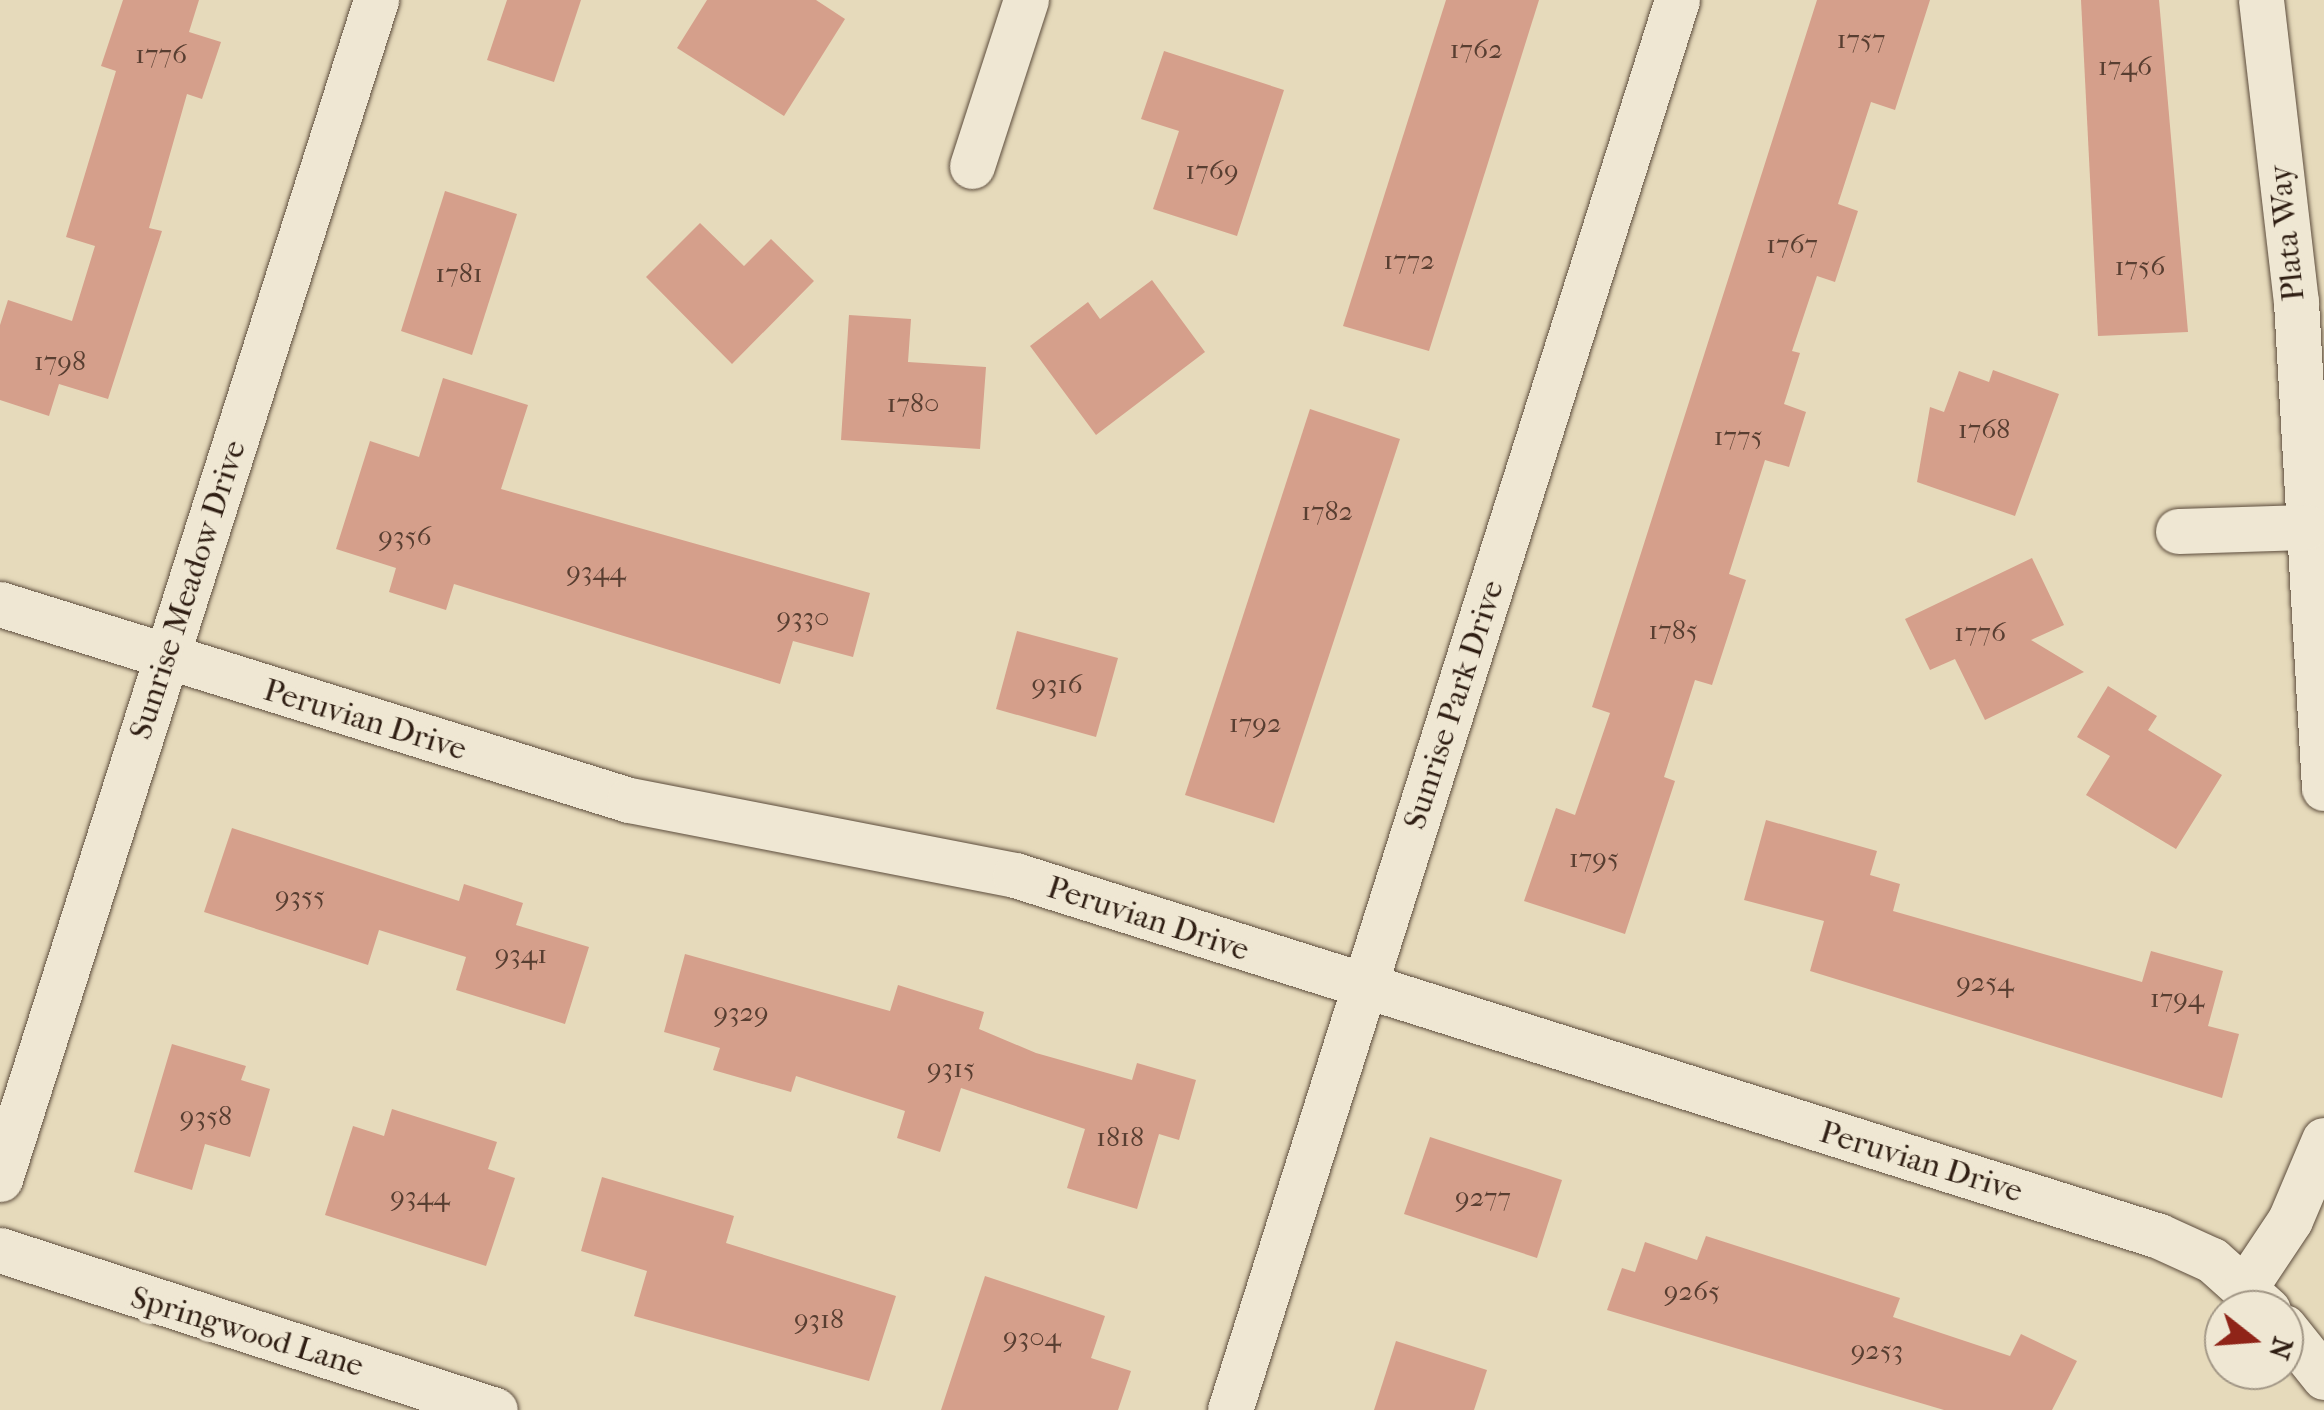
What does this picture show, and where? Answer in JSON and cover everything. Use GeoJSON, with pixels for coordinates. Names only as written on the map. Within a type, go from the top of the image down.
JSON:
{"type":"FeatureCollection","features":[{"type":"Feature","properties":{"kind":"street","name":"Sunrise Meadow Drive"},"geometry":{"type":"LineString","coordinates":[[0,1179],[376,0]]}},
{"type":"Feature","properties":{"kind":"street"},"geometry":{"type":"LineString","coordinates":[[972,166],[1026,0]]}},
{"type":"Feature","properties":{"kind":"street","name":"Sunrise Park Drive"},"geometry":{"type":"LineString","coordinates":[[1230,1410],[1678,0]]}},
{"type":"Feature","properties":{"kind":"street","name":"Plata Way"},"geometry":{"type":"LineString","coordinates":[[2261,0],[2296,302],[2324,788]]}},
{"type":"Feature","properties":{"kind":"street"},"geometry":{"type":"LineString","coordinates":[[2178,532],[2306,527]]}},
{"type":"Feature","properties":{"kind":"street","name":"Peruvian Drive"},"geometry":{"type":"LineString","coordinates":[[0,604],[629,800],[1015,876],[2159,1236],[2244,1290]]}},
{"type":"Feature","properties":{"kind":"street"},"geometry":{"type":"LineString","coordinates":[[2260,1290],[2324,1140]]}},
{"type":"Feature","properties":{"kind":"street","name":"Springwood Lane"},"geometry":{"type":"LineString","coordinates":[[0,1250],[495,1410]]}},
{"type":"Feature","properties":{"kind":"street"},"geometry":{"type":"LineString","coordinates":[[2304,1352],[2324,1377]]}},
{"type":"Feature","properties":{"kind":"building"},"geometry":{"type":"Polygon","coordinates":[[[123,0],[199,0],[189,32],[221,42],[202,99],[187,94],[149,228],[162,231],[108,399],[59,384],[49,416],[0,400],[0,325],[8,300],[72,321],[95,246],[66,237],[116,71],[101,66],[123,0]]]}},
{"type":"Feature","properties":{"kind":"building"},"geometry":{"type":"Polygon","coordinates":[[[507,0],[581,0],[554,82],[487,60],[507,0]]]}},
{"type":"Feature","properties":{"kind":"building"},"geometry":{"type":"Polygon","coordinates":[[[707,0],[816,0],[845,19],[784,116],[677,48],[707,0]]]}},
{"type":"Feature","properties":{"kind":"building"},"geometry":{"type":"Polygon","coordinates":[[[1446,0],[1539,0],[1429,351],[1343,326],[1446,0]]]}},
{"type":"Feature","properties":{"kind":"building"},"geometry":{"type":"Polygon","coordinates":[[[1817,0],[1930,0],[1895,110],[1871,102],[1838,204],[1858,211],[1835,282],[1817,276],[1792,351],[1800,353],[1784,404],[1806,412],[1789,467],[1765,460],[1729,574],[1746,580],[1712,685],[1695,680],[1664,777],[1675,781],[1625,934],[1524,901],[1556,808],[1575,815],[1610,713],[1592,707],[1817,0]]]}},
{"type":"Feature","properties":{"kind":"building"},"geometry":{"type":"Polygon","coordinates":[[[2081,0],[2159,0],[2188,332],[2098,336],[2081,0]]]}},
{"type":"Feature","properties":{"kind":"building"},"geometry":{"type":"Polygon","coordinates":[[[1164,51],[1284,90],[1237,236],[1153,209],[1179,131],[1141,119],[1164,51]]]}},
{"type":"Feature","properties":{"kind":"building"},"geometry":{"type":"Polygon","coordinates":[[[445,191],[517,214],[472,355],[401,331],[445,191]]]}},
{"type":"Feature","properties":{"kind":"building"},"geometry":{"type":"Polygon","coordinates":[[[700,223],[744,266],[771,239],[814,281],[732,364],[646,277],[700,223]]]}},
{"type":"Feature","properties":{"kind":"building"},"geometry":{"type":"Polygon","coordinates":[[[1152,280],[1205,352],[1096,435],[1030,346],[1088,302],[1100,319],[1152,280]]]}},
{"type":"Feature","properties":{"kind":"building"},"geometry":{"type":"Polygon","coordinates":[[[849,315],[911,319],[908,362],[986,367],[980,449],[841,440],[849,315]]]}},
{"type":"Feature","properties":{"kind":"building"},"geometry":{"type":"Polygon","coordinates":[[[1993,370],[2059,394],[2015,516],[1917,482],[1930,407],[1944,412],[1959,371],[1989,382],[1993,370]]]}},
{"type":"Feature","properties":{"kind":"building"},"geometry":{"type":"Polygon","coordinates":[[[443,378],[528,405],[501,489],[870,593],[853,657],[793,641],[780,684],[454,584],[446,610],[389,592],[396,568],[336,549],[370,441],[419,457],[443,378]]]}},
{"type":"Feature","properties":{"kind":"building"},"geometry":{"type":"Polygon","coordinates":[[[1310,409],[1400,439],[1274,823],[1185,795],[1310,409]]]}},
{"type":"Feature","properties":{"kind":"building"},"geometry":{"type":"Polygon","coordinates":[[[2032,558],[2064,625],[2031,640],[2084,672],[1985,720],[1955,659],[1930,670],[1905,619],[2032,558]]]}},
{"type":"Feature","properties":{"kind":"building"},"geometry":{"type":"Polygon","coordinates":[[[1017,631],[1118,658],[1096,737],[996,709],[1017,631]]]}},
{"type":"Feature","properties":{"kind":"building"},"geometry":{"type":"Polygon","coordinates":[[[2108,686],[2157,716],[2148,730],[2222,775],[2176,849],[2086,795],[2110,756],[2077,737],[2108,686]]]}},
{"type":"Feature","properties":{"kind":"building"},"geometry":{"type":"Polygon","coordinates":[[[1766,820],[1877,851],[1870,875],[1900,884],[1893,911],[2142,982],[2151,951],[2223,971],[2208,1026],[2239,1034],[2222,1098],[1810,971],[1824,921],[1744,900],[1766,820]]]}},
{"type":"Feature","properties":{"kind":"building"},"geometry":{"type":"Polygon","coordinates":[[[232,828],[459,901],[464,884],[523,903],[516,925],[589,947],[565,1024],[456,990],[466,957],[379,930],[368,965],[204,912],[232,828]]]}},
{"type":"Feature","properties":{"kind":"building"},"geometry":{"type":"Polygon","coordinates":[[[685,954],[890,1011],[898,985],[984,1012],[979,1029],[1036,1053],[1132,1080],[1137,1063],[1196,1080],[1179,1140],[1159,1134],[1137,1209],[1067,1188],[1085,1129],[961,1088],[940,1152],[897,1138],[905,1111],[796,1076],[791,1092],[713,1070],[720,1048],[664,1032],[685,954]]]}},
{"type":"Feature","properties":{"kind":"building"},"geometry":{"type":"Polygon","coordinates":[[[172,1044],[246,1066],[241,1080],[270,1089],[250,1157],[205,1144],[192,1190],[134,1172],[172,1044]]]}},
{"type":"Feature","properties":{"kind":"building"},"geometry":{"type":"Polygon","coordinates":[[[392,1109],[497,1142],[488,1169],[515,1178],[486,1266],[325,1215],[353,1126],[384,1136],[392,1109]]]}},
{"type":"Feature","properties":{"kind":"building"},"geometry":{"type":"Polygon","coordinates":[[[1430,1137],[1562,1180],[1537,1258],[1404,1214],[1430,1137]]]}},
{"type":"Feature","properties":{"kind":"building"},"geometry":{"type":"Polygon","coordinates":[[[602,1177],[734,1216],[726,1243],[896,1296],[869,1381],[634,1316],[647,1271],[581,1251],[602,1177]]]}},
{"type":"Feature","properties":{"kind":"building"},"geometry":{"type":"Polygon","coordinates":[[[1706,1236],[1900,1298],[1893,1317],[2010,1356],[2021,1334],[2077,1361],[2052,1410],[1944,1410],[1607,1310],[1622,1268],[1635,1272],[1645,1242],[1697,1260],[1706,1236]]]}},
{"type":"Feature","properties":{"kind":"building"},"geometry":{"type":"Polygon","coordinates":[[[985,1276],[1105,1316],[1091,1358],[1131,1371],[1118,1410],[941,1410],[985,1276]]]}},
{"type":"Feature","properties":{"kind":"building"},"geometry":{"type":"Polygon","coordinates":[[[1396,1341],[1487,1370],[1474,1410],[1374,1410],[1396,1341]]]}}]}
